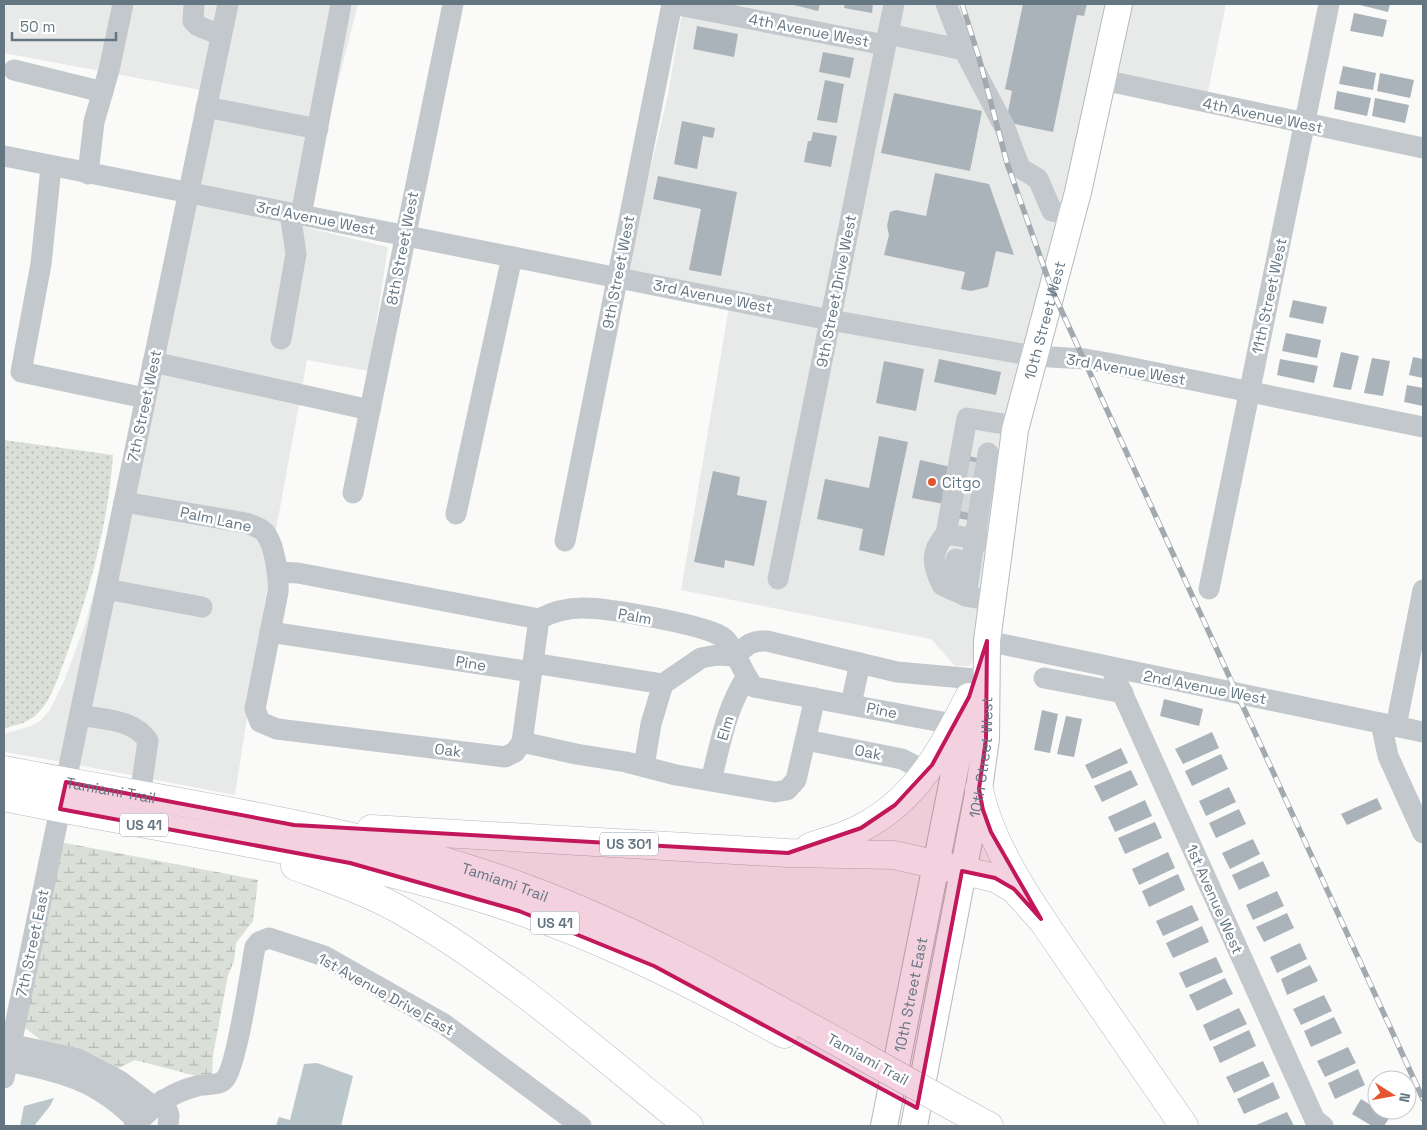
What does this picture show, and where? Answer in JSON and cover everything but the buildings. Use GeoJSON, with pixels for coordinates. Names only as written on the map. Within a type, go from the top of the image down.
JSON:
{"type":"FeatureCollection","features":[{"type":"Feature","properties":{"kind":"highway"},"geometry":{"type":"LineString","coordinates":[[788,853],[861,828],[895,805],[926,772],[959,725],[972,688]]}},
{"type":"Feature","properties":{"kind":"highway","name":"Tamiami Trail"},"geometry":{"type":"LineString","coordinates":[[4,770],[294,825],[423,855],[487,875],[559,901],[670,950],[952,1120],[989,1126]]}},
{"type":"Feature","properties":{"kind":"highway"},"geometry":{"type":"LineString","coordinates":[[979,788],[983,810],[991,832],[1042,919],[1184,1126]]}},
{"type":"Feature","properties":{"kind":"highway","name":"Tamiami Trail"},"geometry":{"type":"LineString","coordinates":[[4,797],[400,875],[468,894],[565,927],[612,946],[857,1064]]}},
{"type":"Feature","properties":{"kind":"highway","name":"US 301"},"geometry":{"type":"LineString","coordinates":[[294,825],[788,853],[894,855],[962,871]]}},
{"type":"Feature","properties":{"kind":"highway"},"geometry":{"type":"LineString","coordinates":[[228,840],[357,889],[406,913],[455,945],[520,992],[689,1126]]}},
{"type":"Feature","properties":{"kind":"highway"},"geometry":{"type":"LineString","coordinates":[[962,871],[995,878],[1014,889],[1042,919]]}},
{"type":"Feature","properties":{"kind":"main road","name":"10th Street West"},"geometry":{"type":"LineString","coordinates":[[962,871],[979,788],[986,740],[988,641],[992,601],[966,543],[1000,455],[1016,426],[1072,215],[1119,4]]}},
{"type":"Feature","properties":{"kind":"main road","name":"10th Street West"},"geometry":{"type":"LineString","coordinates":[[972,688],[988,641]]}},
{"type":"Feature","properties":{"kind":"main road","name":"10th Street West"},"geometry":{"type":"LineString","coordinates":[[936,864],[959,725]]}},
{"type":"Feature","properties":{"kind":"main road","name":"10th Street East"},"geometry":{"type":"LineString","coordinates":[[884,1126],[936,864]]}},
{"type":"Feature","properties":{"kind":"main road","name":"10th Street East"},"geometry":{"type":"LineString","coordinates":[[914,1126],[962,871]]}},
{"type":"Feature","properties":{"kind":"street"},"geometry":{"type":"LineString","coordinates":[[88,174],[94,122],[103,92],[123,4]]}},
{"type":"Feature","properties":{"kind":"street"},"geometry":{"type":"LineString","coordinates":[[194,4],[192,20],[198,26],[221,36]]}},
{"type":"Feature","properties":{"kind":"street","name":"7th Street West"},"geometry":{"type":"LineString","coordinates":[[60,809],[187,192],[228,4]]}},
{"type":"Feature","properties":{"kind":"street"},"geometry":{"type":"LineString","coordinates":[[281,339],[296,254],[296,214],[318,129],[342,4]]}},
{"type":"Feature","properties":{"kind":"street","name":"8th Street West"},"geometry":{"type":"LineString","coordinates":[[353,493],[404,235],[453,4]]}},
{"type":"Feature","properties":{"kind":"street","name":"4th Avenue West"},"geometry":{"type":"LineString","coordinates":[[673,4],[887,40],[964,50]]}},
{"type":"Feature","properties":{"kind":"street","name":"9th Street West"},"geometry":{"type":"LineString","coordinates":[[565,540],[616,277],[673,4]]}},
{"type":"Feature","properties":{"kind":"street","name":"9th Street Drive West"},"geometry":{"type":"LineString","coordinates":[[778,579],[894,4]]}},
{"type":"Feature","properties":{"kind":"street"},"geometry":{"type":"LineString","coordinates":[[946,4],[964,50],[1005,128],[1020,168],[1038,179],[1052,211],[1072,215]]}},
{"type":"Feature","properties":{"kind":"street","name":"11th Street West"},"geometry":{"type":"LineString","coordinates":[[1209,589],[1329,4]]}},
{"type":"Feature","properties":{"kind":"street"},"geometry":{"type":"LineString","coordinates":[[14,70],[103,92]]}},
{"type":"Feature","properties":{"kind":"street","name":"4th Avenue West"},"geometry":{"type":"LineString","coordinates":[[1103,80],[1423,148]]}},
{"type":"Feature","properties":{"kind":"street"},"geometry":{"type":"LineString","coordinates":[[206,107],[318,129]]}},
{"type":"Feature","properties":{"kind":"street","name":"3rd Avenue West"},"geometry":{"type":"LineString","coordinates":[[4,156],[830,320],[1034,356],[1084,359],[1108,363],[1423,427]]}},
{"type":"Feature","properties":{"kind":"street"},"geometry":{"type":"LineString","coordinates":[[51,166],[41,264],[21,372],[145,398]]}},
{"type":"Feature","properties":{"kind":"street"},"geometry":{"type":"LineString","coordinates":[[456,514],[512,257]]}},
{"type":"Feature","properties":{"kind":"street"},"geometry":{"type":"LineString","coordinates":[[153,362],[370,410]]}},
{"type":"Feature","properties":{"kind":"street"},"geometry":{"type":"LineString","coordinates":[[958,593],[966,543],[969,487],[961,448],[967,418],[1016,426]]}},
{"type":"Feature","properties":{"kind":"street"},"geometry":{"type":"LineString","coordinates":[[961,448],[1000,455]]}},
{"type":"Feature","properties":{"kind":"street"},"geometry":{"type":"LineString","coordinates":[[966,543],[969,487],[1000,455]]}},
{"type":"Feature","properties":{"kind":"street","name":"Palm Lane"},"geometry":{"type":"LineString","coordinates":[[124,502],[256,527],[267,535],[278,572],[278,592],[255,709]]}},
{"type":"Feature","properties":{"kind":"street"},"geometry":{"type":"LineString","coordinates":[[966,543],[936,545],[934,562],[942,585],[958,593],[992,601]]}},
{"type":"Feature","properties":{"kind":"street","name":"Palm"},"geometry":{"type":"LineString","coordinates":[[278,572],[298,572],[539,619],[549,614],[582,608],[662,620],[723,636],[736,656],[746,678]]}},
{"type":"Feature","properties":{"kind":"street"},"geometry":{"type":"LineString","coordinates":[[106,589],[202,607]]}},
{"type":"Feature","properties":{"kind":"street"},"geometry":{"type":"LineString","coordinates":[[1423,590],[1388,725],[1388,756],[1423,834]]}},
{"type":"Feature","properties":{"kind":"street"},"geometry":{"type":"LineString","coordinates":[[539,619],[522,742],[644,766],[676,775],[775,792],[787,790],[796,780],[816,698]]}},
{"type":"Feature","properties":{"kind":"street","name":"Pine"},"geometry":{"type":"LineString","coordinates":[[270,632],[663,684]]}},
{"type":"Feature","properties":{"kind":"street"},"geometry":{"type":"LineString","coordinates":[[644,766],[651,724],[658,694],[663,684],[701,658],[717,654],[736,656],[746,644],[755,640],[972,688]]}},
{"type":"Feature","properties":{"kind":"street","name":"2nd Avenue West"},"geometry":{"type":"LineString","coordinates":[[988,641],[1423,732]]}},
{"type":"Feature","properties":{"kind":"street"},"geometry":{"type":"LineString","coordinates":[[851,704],[860,663]]}},
{"type":"Feature","properties":{"kind":"street","name":"1st Avenue West"},"geometry":{"type":"LineString","coordinates":[[1111,668],[1315,1120],[1323,1126]]}},
{"type":"Feature","properties":{"kind":"street","name":"Pine"},"geometry":{"type":"LineString","coordinates":[[746,678],[754,687],[959,725]]}},
{"type":"Feature","properties":{"kind":"street","name":"Elm"},"geometry":{"type":"LineString","coordinates":[[711,780],[728,715],[736,692],[746,678]]}},
{"type":"Feature","properties":{"kind":"street"},"geometry":{"type":"LineString","coordinates":[[1044,678],[1123,693]]}},
{"type":"Feature","properties":{"kind":"street","name":"Oak"},"geometry":{"type":"LineString","coordinates":[[255,709],[260,722],[277,729],[504,757],[515,752],[522,742]]}},
{"type":"Feature","properties":{"kind":"street"},"geometry":{"type":"LineString","coordinates":[[80,715],[132,726],[142,732],[148,741],[140,796]]}},
{"type":"Feature","properties":{"kind":"street","name":"Oak"},"geometry":{"type":"LineString","coordinates":[[806,740],[902,759],[926,772]]}},
{"type":"Feature","properties":{"kind":"street","name":"7th Street East"},"geometry":{"type":"LineString","coordinates":[[7,1061],[12,995],[60,809]]}},
{"type":"Feature","properties":{"kind":"street","name":"1st Avenue Drive East"},"geometry":{"type":"LineString","coordinates":[[158,1103],[183,1089],[224,1080],[228,1075],[235,1053],[255,947],[259,942],[269,938],[324,956],[444,1024],[581,1126]]}},
{"type":"Feature","properties":{"kind":"street"},"geometry":{"type":"LineString","coordinates":[[7,1061],[98,1068],[114,1088],[136,1124],[158,1103]]}},
{"type":"Feature","properties":{"kind":"street"},"geometry":{"type":"LineString","coordinates":[[114,1088],[158,1103],[169,1115],[168,1126]]}},
{"type":"Feature","properties":{"kind":"highlighted area"},"geometry":{"type":"Polygon","coordinates":[[[987,641],[986,739],[979,789],[983,810],[991,832],[1041,919],[1014,889],[995,878],[962,871],[917,1108],[654,966],[519,911],[350,863],[60,809],[66,782],[294,825],[788,853],[861,828],[895,805],[932,765],[969,697],[987,641]]]}},
{"type":"Feature","properties":{"kind":"shaded area"},"geometry":{"type":"Polygon","coordinates":[[[4,4],[219,4],[201,90],[4,53],[4,4]]]}},
{"type":"Feature","properties":{"kind":"shaded area"},"geometry":{"type":"Polygon","coordinates":[[[236,4],[358,4],[309,196],[312,210],[197,187],[236,4]]]}},
{"type":"Feature","properties":{"kind":"shaded area"},"geometry":{"type":"Polygon","coordinates":[[[711,4],[885,4],[879,36],[711,4]]]}},
{"type":"Feature","properties":{"kind":"shaded area"},"geometry":{"type":"Polygon","coordinates":[[[902,4],[1110,4],[1028,348],[839,314],[902,4]]]}},
{"type":"Feature","properties":{"kind":"shaded area"},"geometry":{"type":"Polygon","coordinates":[[[1127,4],[1226,4],[1207,96],[1112,75],[1127,4]]]}},
{"type":"Feature","properties":{"kind":"shaded area"},"geometry":{"type":"Polygon","coordinates":[[[682,13],[876,51],[824,311],[626,271],[667,99],[682,13]]]}},
{"type":"Feature","properties":{"kind":"shaded area"},"geometry":{"type":"Polygon","coordinates":[[[194,201],[388,247],[369,371],[307,360],[276,530],[235,795],[78,765],[194,201]]]}},
{"type":"Feature","properties":{"kind":"shaded area"},"geometry":{"type":"Polygon","coordinates":[[[729,307],[821,325],[769,584],[784,587],[837,328],[1024,362],[980,640],[970,666],[955,666],[931,639],[681,590],[729,307]]]}},
{"type":"Feature","properties":{"kind":"shaded area"},"geometry":{"type":"Polygon","coordinates":[[[97,580],[62,762],[4,752],[4,734],[31,726],[40,721],[50,710],[64,681],[85,625],[97,580]]]}},
{"type":"Feature","properties":{"kind":"shaded area"},"geometry":{"type":"Polygon","coordinates":[[[317,1063],[353,1076],[341,1126],[276,1126],[279,1117],[290,1120],[304,1064],[317,1063]]]}},
{"type":"Feature","properties":{"kind":"shaded area"},"geometry":{"type":"Polygon","coordinates":[[[54,1098],[34,1126],[20,1126],[24,1106],[54,1098]]]}},
{"type":"Feature","properties":{"kind":"green space"},"geometry":{"type":"Polygon","coordinates":[[[4,440],[113,455],[107,507],[96,559],[82,610],[57,680],[51,695],[35,716],[22,723],[4,728],[4,440]]]}},
{"type":"Feature","properties":{"kind":"green space"},"geometry":{"type":"Polygon","coordinates":[[[60,842],[258,880],[253,921],[236,943],[234,961],[228,975],[213,1055],[212,1077],[200,1077],[135,1060],[117,1069],[42,1041],[25,1028],[60,842]]]}},
{"type":"Feature","properties":{"kind":"tunnel"},"geometry":{"type":"LineString","coordinates":[[966,471],[978,473]]}},
{"type":"Feature","properties":{"kind":"tunnel"},"geometry":{"type":"LineString","coordinates":[[960,500],[972,503]]}},
{"type":"Feature","properties":{"kind":"railway"},"geometry":{"type":"LineString","coordinates":[[962,4],[979,58],[1007,163],[1052,290],[1423,1099]]}},
{"type":"Feature","properties":{"kind":"place","name":"Citgo"},"geometry":{"type":"Point","coordinates":[932,482]}}]}
